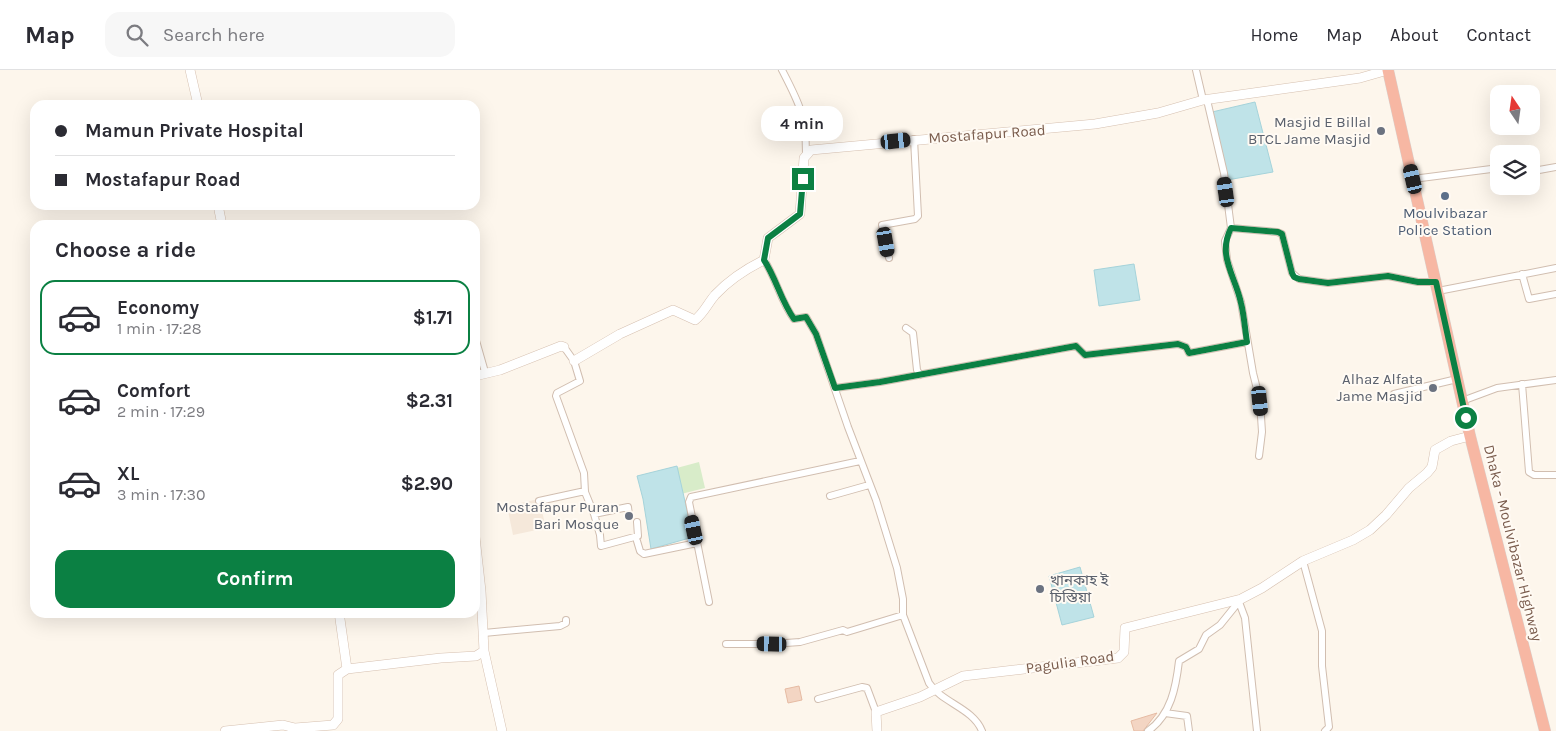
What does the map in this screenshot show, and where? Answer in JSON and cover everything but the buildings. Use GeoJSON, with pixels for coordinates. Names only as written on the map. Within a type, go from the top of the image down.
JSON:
{"type":"FeatureCollection","features":[{"type":"Feature","properties":{"kind":"highway","name":"Dhaka - Moulvibazar Highway"},"geometry":{"type":"LineString","coordinates":[[1388,70],[1470,436],[1545,731]]}},
{"type":"Feature","properties":{"kind":"street"},"geometry":{"type":"LineString","coordinates":[[190,70],[197,100]]}},
{"type":"Feature","properties":{"kind":"street"},"geometry":{"type":"LineString","coordinates":[[574,360],[620,334],[673,310],[695,320],[702,315],[713,297],[724,286],[764,260],[768,238],[800,214],[804,158],[806,154],[806,128],[800,106],[782,70]]}},
{"type":"Feature","properties":{"kind":"street"},"geometry":{"type":"LineString","coordinates":[[1196,70],[1224,173],[1231,228],[1225,241],[1227,260],[1241,302],[1247,342],[1260,401],[1262,432],[1258,456]]}},
{"type":"Feature","properties":{"kind":"street","name":"Mostafapur Road"},"geometry":{"type":"LineString","coordinates":[[806,154],[811,150],[914,139],[1095,124],[1158,113],[1205,100],[1360,78],[1388,70]]}},
{"type":"Feature","properties":{"kind":"street"},"geometry":{"type":"LineString","coordinates":[[889,258],[882,225],[915,219],[918,216],[914,139]]}},
{"type":"Feature","properties":{"kind":"street"},"geometry":{"type":"LineString","coordinates":[[1540,170],[1556,167]]}},
{"type":"Feature","properties":{"kind":"street"},"geometry":{"type":"LineString","coordinates":[[1413,179],[1490,169]]}},
{"type":"Feature","properties":{"kind":"street"},"geometry":{"type":"LineString","coordinates":[[1231,228],[1278,232],[1282,234],[1294,277],[1328,283],[1388,276],[1437,286],[1556,268]]}},
{"type":"Feature","properties":{"kind":"street"},"geometry":{"type":"LineString","coordinates":[[764,260],[770,268],[789,312],[794,319],[806,317],[816,334],[860,461],[876,500],[894,556],[903,599],[904,615],[929,683],[934,690],[963,710],[980,726],[982,731]]}},
{"type":"Feature","properties":{"kind":"street"},"geometry":{"type":"LineString","coordinates":[[1522,274],[1529,299],[1556,294]]}},
{"type":"Feature","properties":{"kind":"street"},"geometry":{"type":"LineString","coordinates":[[906,328],[913,333],[917,370],[920,375]]}},
{"type":"Feature","properties":{"kind":"street"},"geometry":{"type":"LineString","coordinates":[[835,388],[920,375],[1076,346],[1085,355],[1178,344],[1186,347],[1189,353],[1247,342]]}},
{"type":"Feature","properties":{"kind":"street"},"geometry":{"type":"LineString","coordinates":[[480,374],[500,370],[561,346],[564,347],[574,360],[580,381],[556,396],[584,473],[585,491],[594,514],[601,546],[638,536],[636,522]]}},
{"type":"Feature","properties":{"kind":"street"},"geometry":{"type":"LineString","coordinates":[[480,354],[485,372]]}},
{"type":"Feature","properties":{"kind":"street"},"geometry":{"type":"LineString","coordinates":[[1394,394],[1457,379]]}},
{"type":"Feature","properties":{"kind":"street"},"geometry":{"type":"LineString","coordinates":[[1462,401],[1497,388],[1556,380]]}},
{"type":"Feature","properties":{"kind":"street"},"geometry":{"type":"LineString","coordinates":[[1522,384],[1529,472],[1534,475],[1556,475]]}},
{"type":"Feature","properties":{"kind":"street","name":"Pagulia Road"},"geometry":{"type":"LineString","coordinates":[[934,690],[963,676],[1118,658],[1124,652],[1125,628],[1240,600],[1303,561],[1353,540],[1370,530],[1409,488],[1427,474],[1432,467],[1435,450],[1451,440],[1470,436]]}},
{"type":"Feature","properties":{"kind":"street"},"geometry":{"type":"LineString","coordinates":[[709,602],[689,502],[691,497],[860,461]]}},
{"type":"Feature","properties":{"kind":"street"},"geometry":{"type":"LineString","coordinates":[[830,496],[869,485]]}},
{"type":"Feature","properties":{"kind":"street"},"geometry":{"type":"LineString","coordinates":[[539,501],[585,491]]}},
{"type":"Feature","properties":{"kind":"street"},"geometry":{"type":"LineString","coordinates":[[594,514],[628,507],[629,515]]}},
{"type":"Feature","properties":{"kind":"street"},"geometry":{"type":"LineString","coordinates":[[637,541],[640,551],[644,554],[697,543]]}},
{"type":"Feature","properties":{"kind":"street"},"geometry":{"type":"LineString","coordinates":[[1303,561],[1322,631],[1322,666],[1329,727],[1325,731]]}},
{"type":"Feature","properties":{"kind":"street"},"geometry":{"type":"LineString","coordinates":[[480,590],[484,651],[502,731]]}},
{"type":"Feature","properties":{"kind":"street"},"geometry":{"type":"LineString","coordinates":[[1240,600],[1245,618],[1257,731]]}},
{"type":"Feature","properties":{"kind":"street","name":"Pagulia Road"},"geometry":{"type":"LineString","coordinates":[[1148,731],[1165,713],[1173,695],[1179,661],[1199,649],[1206,635],[1220,624],[1240,600]]}},
{"type":"Feature","properties":{"kind":"street"},"geometry":{"type":"LineString","coordinates":[[726,644],[800,642],[843,630],[847,632],[855,630],[904,615]]}},
{"type":"Feature","properties":{"kind":"street"},"geometry":{"type":"LineString","coordinates":[[340,618],[346,670]]}},
{"type":"Feature","properties":{"kind":"street"},"geometry":{"type":"LineString","coordinates":[[484,633],[560,626],[566,623],[566,620]]}},
{"type":"Feature","properties":{"kind":"street"},"geometry":{"type":"LineString","coordinates":[[225,731],[283,725],[295,728],[333,725],[338,719],[338,675],[346,670],[441,658],[476,656],[484,651]]}},
{"type":"Feature","properties":{"kind":"street"},"geometry":{"type":"LineString","coordinates":[[818,699],[862,687],[867,688],[876,712],[877,731]]}},
{"type":"Feature","properties":{"kind":"street"},"geometry":{"type":"LineString","coordinates":[[876,712],[920,697],[934,690]]}},
{"type":"Feature","properties":{"kind":"street"},"geometry":{"type":"LineString","coordinates":[[1165,713],[1187,716],[1189,731]]}},
{"type":"Feature","properties":{"kind":"shaded area"},"geometry":{"type":"Polygon","coordinates":[[[539,499],[546,528],[513,535],[507,506],[539,499]]]}},
{"type":"Feature","properties":{"kind":"green space"},"geometry":{"type":"Polygon","coordinates":[[[699,462],[705,488],[677,495],[673,469],[699,462]]]}},
{"type":"Feature","properties":{"kind":"water"},"geometry":{"type":"Polygon","coordinates":[[[1255,102],[1273,172],[1227,180],[1212,112],[1255,102]]]}},
{"type":"Feature","properties":{"kind":"water"},"geometry":{"type":"Polygon","coordinates":[[[1134,264],[1140,300],[1099,306],[1094,270],[1134,264]]]}},
{"type":"Feature","properties":{"kind":"water"},"geometry":{"type":"Polygon","coordinates":[[[677,466],[693,537],[651,549],[643,499],[637,476],[677,466]]]}},
{"type":"Feature","properties":{"kind":"water"},"geometry":{"type":"Polygon","coordinates":[[[1080,567],[1094,617],[1062,625],[1049,576],[1080,567]]]}},
{"type":"Feature","properties":{"kind":"place","name":"Masjid E Billal BTCL Jame Masjid"},"geometry":{"type":"Point","coordinates":[1381,131]}},
{"type":"Feature","properties":{"kind":"place","name":"Moulvibazar Police Station"},"geometry":{"type":"Point","coordinates":[1445,196]}},
{"type":"Feature","properties":{"kind":"place","name":"Alhaz Alfata Jame Masjid"},"geometry":{"type":"Point","coordinates":[1433,388]}},
{"type":"Feature","properties":{"kind":"place","name":"Mostafapur Puran Bari Mosque"},"geometry":{"type":"Point","coordinates":[629,516]}},
{"type":"Feature","properties":{"kind":"place","name":"খানকাহ ই চিস্তিয়া"},"geometry":{"type":"Point","coordinates":[1040,589]}},
{"type":"Feature","properties":{"kind":"route"},"geometry":{"type":"LineString","coordinates":[[803,179],[800,214],[768,238],[764,260],[770,268],[789,312],[794,319],[806,317],[810,323],[820,344],[828,373],[835,388],[880,382],[1076,346],[1085,355],[1178,344],[1186,347],[1189,353],[1247,342],[1241,302],[1227,260],[1225,241],[1231,228],[1278,232],[1282,234],[1292,273],[1294,277],[1299,279],[1328,283],[1388,276],[1418,282],[1436,282],[1466,418]]}}]}
